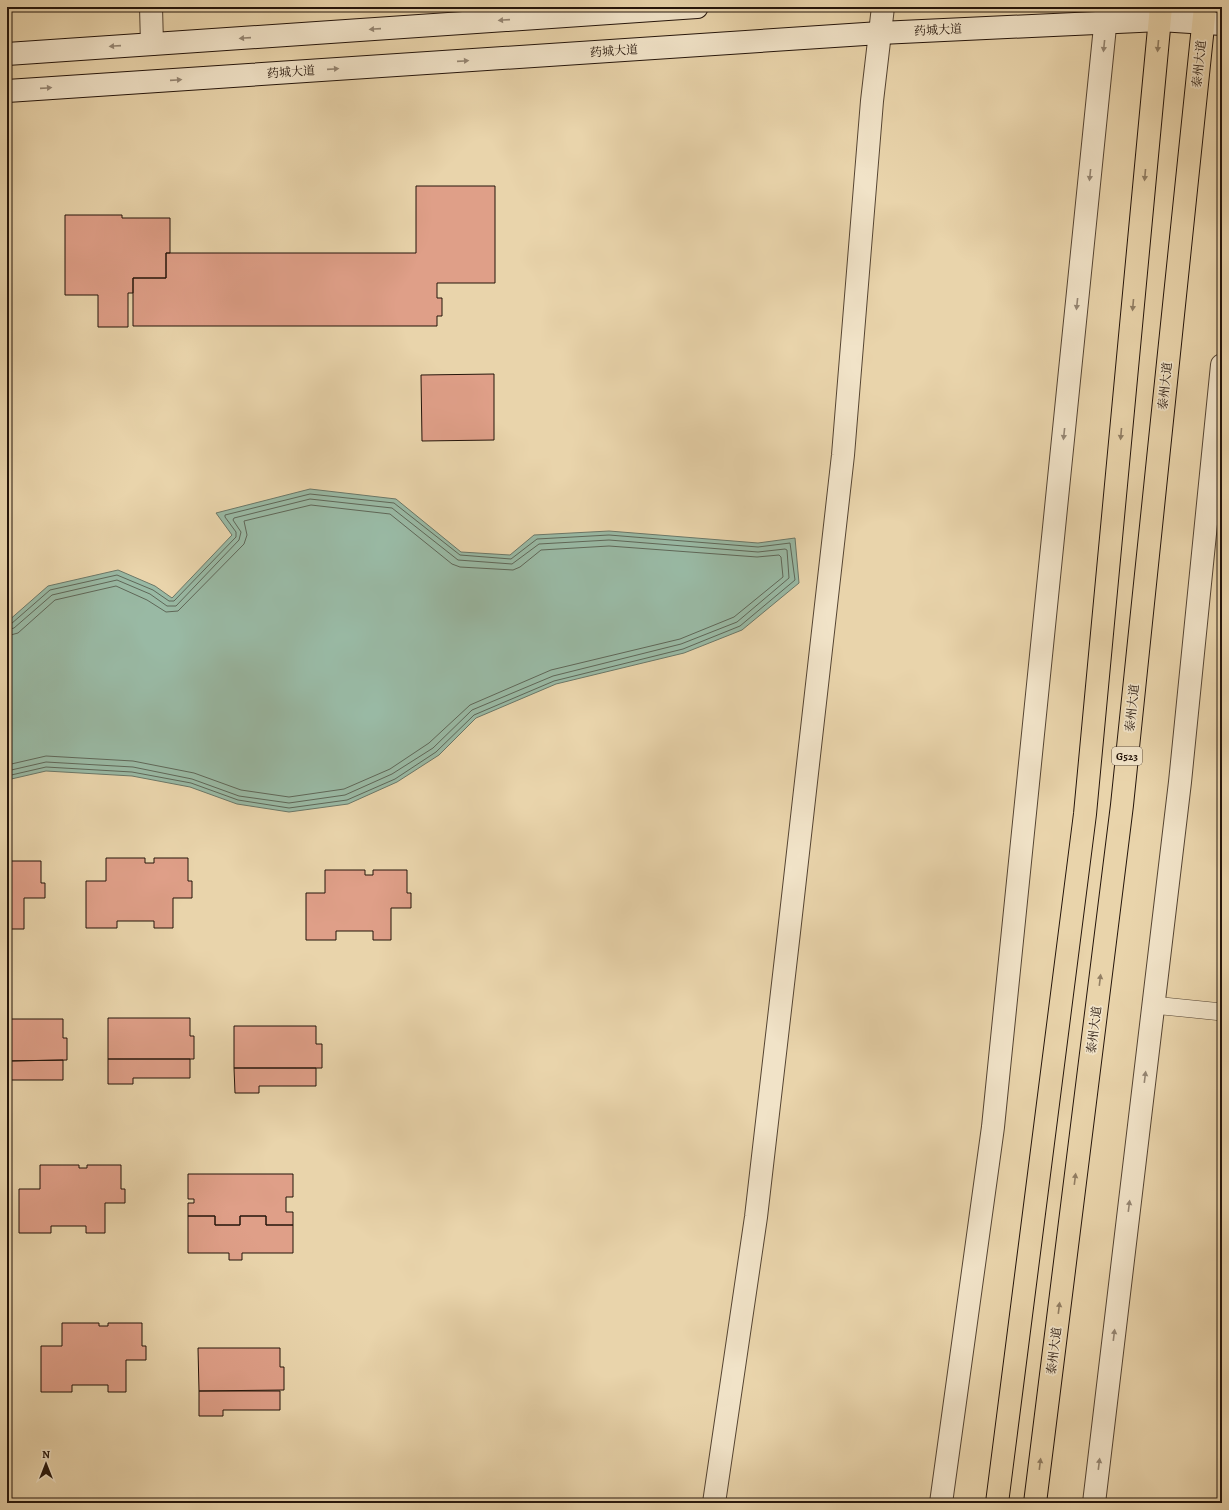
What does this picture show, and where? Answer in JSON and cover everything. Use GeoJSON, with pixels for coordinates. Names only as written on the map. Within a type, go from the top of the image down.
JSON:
{"type":"FeatureCollection","features":[{"type":"Feature","properties":{"kind":"highway"},"geometry":{"type":"LineString","coordinates":[[997,1503],[1085,814],[1161,13]]}},
{"type":"Feature","properties":{"kind":"highway","name":"泰州大道"},"geometry":{"type":"LineString","coordinates":[[1035,1503],[1122,805],[1210,18]]}},
{"type":"Feature","properties":{"kind":"street"},"geometry":{"type":"LineString","coordinates":[[151,7],[152,44]]}},
{"type":"Feature","properties":{"kind":"street"},"geometry":{"type":"LineString","coordinates":[[7,54],[697,7]]}},
{"type":"Feature","properties":{"kind":"street"},"geometry":{"type":"LineString","coordinates":[[714,1503],[756,1217],[790,925],[843,455],[872,108],[883,7]]}},
{"type":"Feature","properties":{"kind":"street","name":"药城大道"},"geometry":{"type":"LineString","coordinates":[[7,91],[880,33],[1106,15],[1161,13],[1210,18]]}},
{"type":"Feature","properties":{"kind":"street"},"geometry":{"type":"LineString","coordinates":[[941,1503],[993,1127],[1106,15]]}},
{"type":"Feature","properties":{"kind":"street"},"geometry":{"type":"LineString","coordinates":[[1094,1503],[1180,782],[1222,365]]}},
{"type":"Feature","properties":{"kind":"lane"},"geometry":{"type":"LineString","coordinates":[[1153,1005],[1222,1012]]}},
{"type":"Feature","properties":{"kind":"water"},"geometry":{"type":"Polygon","coordinates":[[[310,489],[396,499],[461,552],[510,555],[534,535],[609,531],[758,543],[795,538],[799,583],[742,630],[684,653],[556,684],[476,718],[439,755],[397,782],[348,804],[289,812],[237,804],[190,787],[132,776],[46,771],[7,780],[7,622],[48,586],[118,570],[155,586],[172,598],[232,535],[216,513],[310,489]]]}},
{"type":"Feature","properties":{"kind":"building"},"geometry":{"type":"Polygon","coordinates":[[[416,186],[495,186],[495,283],[437,283],[437,298],[442,298],[442,316],[437,316],[437,326],[133,326],[133,278],[166,278],[166,253],[416,253],[416,186]]]}},
{"type":"Feature","properties":{"kind":"building"},"geometry":{"type":"Polygon","coordinates":[[[65,215],[122,215],[122,218],[170,218],[170,253],[166,253],[166,278],[133,278],[133,293],[128,293],[128,327],[98,327],[98,295],[65,295],[65,215]]]}},
{"type":"Feature","properties":{"kind":"building"},"geometry":{"type":"Polygon","coordinates":[[[494,374],[494,440],[422,441],[421,375],[494,374]]]}},
{"type":"Feature","properties":{"kind":"building"},"geometry":{"type":"Polygon","coordinates":[[[106,858],[145,858],[145,863],[154,863],[154,858],[188,858],[188,881],[192,881],[192,898],[173,898],[173,928],[154,928],[154,921],[117,921],[117,928],[86,928],[86,881],[106,881],[106,858]]]}},
{"type":"Feature","properties":{"kind":"building"},"geometry":{"type":"Polygon","coordinates":[[[7,861],[41,861],[41,883],[45,883],[45,898],[24,898],[24,929],[7,929],[7,861]]]}},
{"type":"Feature","properties":{"kind":"building"},"geometry":{"type":"Polygon","coordinates":[[[325,870],[365,870],[365,875],[373,875],[373,870],[407,870],[407,893],[411,893],[411,908],[391,908],[391,940],[373,940],[373,931],[336,931],[336,940],[306,940],[306,893],[325,893],[325,870]]]}},
{"type":"Feature","properties":{"kind":"building"},"geometry":{"type":"Polygon","coordinates":[[[108,1018],[190,1018],[190,1036],[194,1036],[194,1059],[108,1059],[108,1018]]]}},
{"type":"Feature","properties":{"kind":"building"},"geometry":{"type":"Polygon","coordinates":[[[7,1019],[63,1019],[63,1038],[67,1038],[67,1060],[7,1061],[7,1019]]]}},
{"type":"Feature","properties":{"kind":"building"},"geometry":{"type":"Polygon","coordinates":[[[234,1026],[316,1026],[316,1044],[322,1044],[322,1068],[234,1068],[234,1026]]]}},
{"type":"Feature","properties":{"kind":"building"},"geometry":{"type":"Polygon","coordinates":[[[108,1059],[190,1059],[190,1078],[133,1078],[133,1084],[108,1084],[108,1059]]]}},
{"type":"Feature","properties":{"kind":"building"},"geometry":{"type":"Polygon","coordinates":[[[63,1060],[63,1080],[7,1080],[7,1061],[63,1060]]]}},
{"type":"Feature","properties":{"kind":"building"},"geometry":{"type":"Polygon","coordinates":[[[234,1068],[316,1068],[316,1086],[259,1086],[259,1093],[235,1093],[234,1068]]]}},
{"type":"Feature","properties":{"kind":"building"},"geometry":{"type":"Polygon","coordinates":[[[40,1165],[79,1165],[79,1168],[87,1168],[87,1165],[121,1165],[121,1189],[125,1189],[125,1203],[105,1203],[105,1233],[86,1233],[86,1226],[51,1226],[51,1233],[19,1233],[19,1189],[40,1189],[40,1165]]]}},
{"type":"Feature","properties":{"kind":"building"},"geometry":{"type":"Polygon","coordinates":[[[188,1174],[293,1174],[293,1197],[286,1197],[286,1212],[293,1212],[293,1225],[266,1225],[266,1216],[240,1216],[240,1225],[215,1225],[215,1216],[188,1216],[188,1203],[194,1203],[194,1199],[188,1199],[188,1174]]]}},
{"type":"Feature","properties":{"kind":"building"},"geometry":{"type":"Polygon","coordinates":[[[188,1216],[215,1216],[215,1225],[240,1225],[240,1216],[266,1216],[266,1225],[293,1225],[293,1253],[242,1253],[242,1260],[229,1260],[229,1253],[188,1253],[188,1216]]]}},
{"type":"Feature","properties":{"kind":"building"},"geometry":{"type":"Polygon","coordinates":[[[62,1323],[99,1323],[99,1326],[108,1326],[108,1323],[142,1323],[142,1346],[146,1346],[146,1360],[126,1360],[126,1392],[108,1392],[108,1385],[72,1385],[72,1392],[41,1392],[41,1346],[62,1346],[62,1323]]]}},
{"type":"Feature","properties":{"kind":"building"},"geometry":{"type":"Polygon","coordinates":[[[198,1348],[280,1348],[280,1367],[284,1367],[284,1390],[199,1391],[198,1348]]]}},
{"type":"Feature","properties":{"kind":"building"},"geometry":{"type":"Polygon","coordinates":[[[199,1391],[280,1391],[280,1410],[223,1410],[223,1416],[199,1416],[199,1391]]]}}]}
